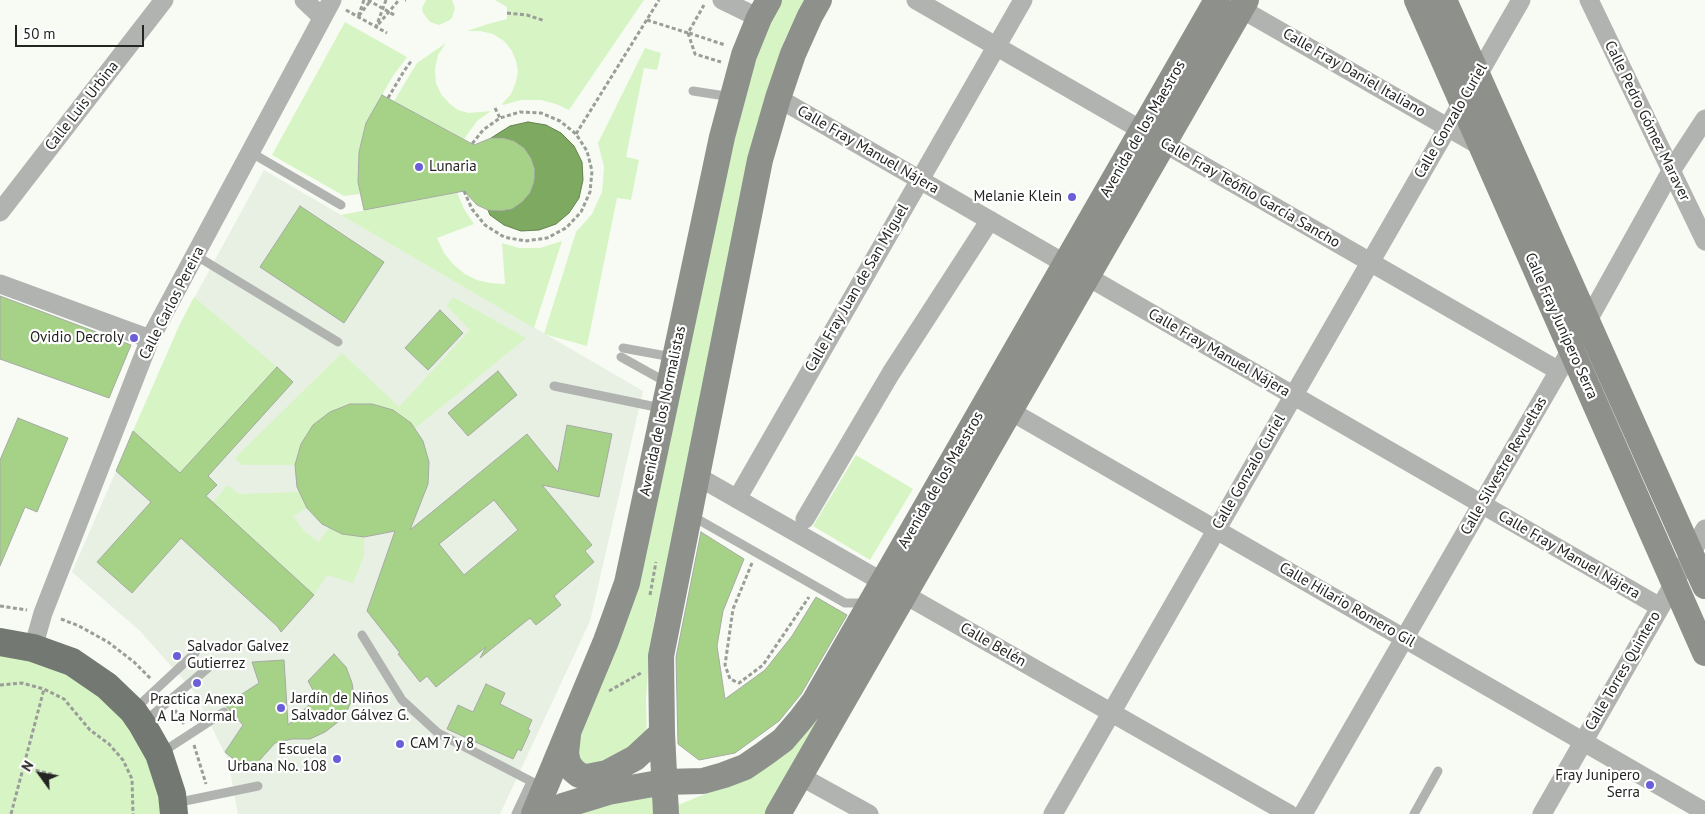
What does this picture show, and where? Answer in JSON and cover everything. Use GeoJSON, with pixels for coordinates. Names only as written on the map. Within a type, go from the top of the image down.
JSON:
{"type":"FeatureCollection","features":[{"type":"Feature","properties":{"kind":"main road"},"geometry":{"type":"LineString","coordinates":[[0,642],[33,648],[72,662],[107,686],[137,717],[159,754],[172,794],[173,809]]}},
{"type":"Feature","properties":{"kind":"street","name":"Calle Luis Urbina"},"geometry":{"type":"LineString","coordinates":[[0,212],[164,0]]}},
{"type":"Feature","properties":{"kind":"street"},"geometry":{"type":"LineString","coordinates":[[304,0],[322,17]]}},
{"type":"Feature","properties":{"kind":"street"},"geometry":{"type":"LineString","coordinates":[[665,813],[661,656],[760,160],[778,98],[797,47],[819,0]]}},
{"type":"Feature","properties":{"kind":"street","name":"Calle Fray Teófilo García Sancho"},"geometry":{"type":"LineString","coordinates":[[916,0],[1370,262],[1565,360]]}},
{"type":"Feature","properties":{"kind":"street","name":"Calle Fray Juan de San Miguel"},"geometry":{"type":"LineString","coordinates":[[737,499],[1023,0]]}},
{"type":"Feature","properties":{"kind":"street","name":"Calle Fray Junípero Serra"},"geometry":{"type":"LineString","coordinates":[[1417,0],[1482,147],[1565,360],[1674,582],[1705,653]]}},
{"type":"Feature","properties":{"kind":"street","name":"Calle Fray Junípero Serra"},"geometry":{"type":"LineString","coordinates":[[1444,0],[1705,586]]}},
{"type":"Feature","properties":{"kind":"street","name":"Calle Gonzalo Curiel"},"geometry":{"type":"LineString","coordinates":[[1052,814],[1521,0]]}},
{"type":"Feature","properties":{"kind":"street","name":"Calle Pedro Gómez Maraver"},"geometry":{"type":"LineString","coordinates":[[1589,0],[1705,241]]}},
{"type":"Feature","properties":{"kind":"street"},"geometry":{"type":"LineString","coordinates":[[713,2],[764,9]]}},
{"type":"Feature","properties":{"kind":"street","name":"Calle Fray Daniel Italiano"},"geometry":{"type":"LineString","coordinates":[[1233,2],[1482,147]]}},
{"type":"Feature","properties":{"kind":"street","name":"Avenida de los Maestros"},"geometry":{"type":"LineString","coordinates":[[778,814],[800,776],[893,588],[1233,2]]}},
{"type":"Feature","properties":{"kind":"street","name":"Calle Carlos Pereira"},"geometry":{"type":"LineString","coordinates":[[33,648],[43,613],[150,340],[322,17],[339,5]]}},
{"type":"Feature","properties":{"kind":"street","name":"Avenida de los Normalistas"},"geometry":{"type":"LineString","coordinates":[[534,814],[537,785],[569,729],[606,641],[627,583],[722,137],[744,55],[764,9]]}},
{"type":"Feature","properties":{"kind":"street","name":"Calle Fray Manuel Nájera"},"geometry":{"type":"LineString","coordinates":[[778,98],[1660,607]]}},
{"type":"Feature","properties":{"kind":"street","name":"Calle Silvestre Revueltas"},"geometry":{"type":"LineString","coordinates":[[1304,814],[1587,322],[1671,171],[1705,119]]}},
{"type":"Feature","properties":{"kind":"street"},"geometry":{"type":"LineString","coordinates":[[805,519],[891,373],[990,220]]}},
{"type":"Feature","properties":{"kind":"street"},"geometry":{"type":"LineString","coordinates":[[0,284],[150,340]]}},
{"type":"Feature","properties":{"kind":"street","name":"Calle Hilario Romero Gil"},"geometry":{"type":"LineString","coordinates":[[999,404],[1705,812]]}},
{"type":"Feature","properties":{"kind":"street","name":"Calle Belén"},"geometry":{"type":"LineString","coordinates":[[697,476],[1289,814]]}},
{"type":"Feature","properties":{"kind":"street","name":"Calle Torres Quintero"},"geometry":{"type":"LineString","coordinates":[[1542,814],[1705,529]]}},
{"type":"Feature","properties":{"kind":"street","name":"Avenida de los Maestros"},"geometry":{"type":"LineString","coordinates":[[550,814],[563,806],[588,797],[664,782],[703,781],[745,767],[783,740],[801,719],[814,702],[867,608],[893,588]]}},
{"type":"Feature","properties":{"kind":"street"},"geometry":{"type":"LineString","coordinates":[[569,729],[566,753],[568,763],[579,775],[587,777],[607,773],[634,758],[662,733]]}},
{"type":"Feature","properties":{"kind":"street"},"geometry":{"type":"LineString","coordinates":[[800,776],[869,814]]}},
{"type":"Feature","properties":{"kind":"lane"},"geometry":{"type":"LineString","coordinates":[[693,91],[732,97]]}},
{"type":"Feature","properties":{"kind":"lane"},"geometry":{"type":"LineString","coordinates":[[250,152],[341,205]]}},
{"type":"Feature","properties":{"kind":"lane"},"geometry":{"type":"LineString","coordinates":[[195,255],[338,342]]}},
{"type":"Feature","properties":{"kind":"lane"},"geometry":{"type":"LineString","coordinates":[[669,383],[622,352],[675,358]]}},
{"type":"Feature","properties":{"kind":"lane"},"geometry":{"type":"LineString","coordinates":[[554,386],[664,408]]}},
{"type":"Feature","properties":{"kind":"lane"},"geometry":{"type":"LineString","coordinates":[[689,515],[845,603],[858,603],[867,608]]}},
{"type":"Feature","properties":{"kind":"lane"},"geometry":{"type":"LineString","coordinates":[[362,635],[402,700],[438,734],[537,785],[516,814]]}},
{"type":"Feature","properties":{"kind":"lane"},"geometry":{"type":"LineString","coordinates":[[137,717],[158,687],[195,653]]}},
{"type":"Feature","properties":{"kind":"lane"},"geometry":{"type":"LineString","coordinates":[[137,717],[169,701],[209,667]]}},
{"type":"Feature","properties":{"kind":"lane"},"geometry":{"type":"LineString","coordinates":[[159,754],[224,712]]}},
{"type":"Feature","properties":{"kind":"lane"},"geometry":{"type":"LineString","coordinates":[[1414,814],[1438,772]]}},
{"type":"Feature","properties":{"kind":"lane"},"geometry":{"type":"LineString","coordinates":[[173,809],[209,796],[258,786]]}},
{"type":"Feature","properties":{"kind":"path"},"geometry":{"type":"LineString","coordinates":[[358,17],[364,0]]}},
{"type":"Feature","properties":{"kind":"path"},"geometry":{"type":"LineString","coordinates":[[358,17],[370,0],[396,16]]}},
{"type":"Feature","properties":{"kind":"path"},"geometry":{"type":"LineString","coordinates":[[376,27],[386,0]]}},
{"type":"Feature","properties":{"kind":"path"},"geometry":{"type":"LineString","coordinates":[[376,27],[399,0]]}},
{"type":"Feature","properties":{"kind":"path"},"geometry":{"type":"LineString","coordinates":[[576,134],[659,0]]}},
{"type":"Feature","properties":{"kind":"path"},"geometry":{"type":"LineString","coordinates":[[688,33],[713,2]]}},
{"type":"Feature","properties":{"kind":"path"},"geometry":{"type":"LineString","coordinates":[[339,5],[387,33]]}},
{"type":"Feature","properties":{"kind":"path"},"geometry":{"type":"LineString","coordinates":[[507,14],[527,15],[545,20]]}},
{"type":"Feature","properties":{"kind":"path"},"geometry":{"type":"LineString","coordinates":[[647,20],[732,47]]}},
{"type":"Feature","properties":{"kind":"path"},"geometry":{"type":"LineString","coordinates":[[688,33],[695,54],[726,63]]}},
{"type":"Feature","properties":{"kind":"path"},"geometry":{"type":"LineString","coordinates":[[388,98],[412,60]]}},
{"type":"Feature","properties":{"kind":"path"},"geometry":{"type":"LineString","coordinates":[[495,108],[500,118]]}},
{"type":"Feature","properties":{"kind":"path"},"geometry":{"type":"LineString","coordinates":[[464,191],[472,209],[485,225],[504,237],[525,241],[547,238],[566,228],[581,212],[590,192],[592,171],[587,151],[576,134],[560,120],[541,113],[520,112],[500,118],[483,130],[472,144]]}},
{"type":"Feature","properties":{"kind":"path"},"geometry":{"type":"LineString","coordinates":[[756,553],[733,610],[725,665],[730,679],[739,683],[763,664],[816,586]]}},
{"type":"Feature","properties":{"kind":"path"},"geometry":{"type":"LineString","coordinates":[[0,606],[31,610]]}},
{"type":"Feature","properties":{"kind":"path"},"geometry":{"type":"LineString","coordinates":[[61,619],[79,626],[108,642],[134,662],[158,687]]}},
{"type":"Feature","properties":{"kind":"path"},"geometry":{"type":"LineString","coordinates":[[604,695],[641,673]]}},
{"type":"Feature","properties":{"kind":"path"},"geometry":{"type":"LineString","coordinates":[[0,685],[22,683],[44,689],[64,699],[90,730],[110,744],[123,760],[132,779],[133,814]]}},
{"type":"Feature","properties":{"kind":"path"},"geometry":{"type":"LineString","coordinates":[[11,814],[44,689]]}},
{"type":"Feature","properties":{"kind":"path"},"geometry":{"type":"LineString","coordinates":[[169,701],[189,734],[197,753],[209,796]]}},
{"type":"Feature","properties":{"kind":"path"},"geometry":{"type":"LineString","coordinates":[[23,767],[55,775]]}},
{"type":"Feature","properties":{"kind":"shaded area"},"geometry":{"type":"Polygon","coordinates":[[[426,0],[452,0],[455,8],[452,18],[439,25],[430,22],[423,13],[422,8],[426,0]]]}},
{"type":"Feature","properties":{"kind":"shaded area"},"geometry":{"type":"Polygon","coordinates":[[[495,0],[644,0],[569,110],[541,100],[521,100],[502,104],[511,94],[516,82],[518,71],[512,51],[504,41],[493,34],[467,31],[507,19],[507,7],[495,0]]]}},
{"type":"Feature","properties":{"kind":"shaded area"},"geometry":{"type":"Polygon","coordinates":[[[777,0],[807,0],[785,39],[750,161],[679,514],[655,616],[646,700],[647,739],[589,772],[572,746],[728,140],[777,0]]]}},
{"type":"Feature","properties":{"kind":"shaded area"},"geometry":{"type":"Polygon","coordinates":[[[345,22],[407,57],[393,76],[366,123],[359,152],[358,182],[360,194],[344,196],[272,155],[345,22]]]}},
{"type":"Feature","properties":{"kind":"shaded area"},"geometry":{"type":"Polygon","coordinates":[[[446,43],[438,55],[435,69],[436,83],[441,94],[458,110],[469,113],[491,111],[477,121],[464,139],[394,101],[417,63],[446,43]]]}},
{"type":"Feature","properties":{"kind":"shaded area"},"geometry":{"type":"Polygon","coordinates":[[[645,48],[661,53],[657,70],[644,68],[626,157],[639,160],[631,200],[617,198],[587,346],[544,334],[576,232],[592,214],[602,192],[604,167],[598,143],[645,48]]]}},
{"type":"Feature","properties":{"kind":"shaded area"},"geometry":{"type":"Polygon","coordinates":[[[528,122],[546,125],[561,133],[574,146],[582,162],[583,180],[579,198],[569,213],[556,224],[539,230],[521,231],[504,225],[490,215],[488,210],[512,209],[522,202],[530,193],[534,182],[535,170],[531,158],[524,148],[514,141],[503,138],[491,138],[510,126],[528,122]]]}},
{"type":"Feature","properties":{"kind":"shaded area"},"geometry":{"type":"Polygon","coordinates":[[[264,170],[643,391],[590,621],[500,814],[238,814],[228,760],[195,693],[140,631],[72,572],[180,324],[264,170]]]}},
{"type":"Feature","properties":{"kind":"shaded area"},"geometry":{"type":"Polygon","coordinates":[[[457,192],[464,209],[474,224],[437,238],[444,253],[454,265],[465,274],[477,280],[505,284],[502,243],[519,248],[540,248],[562,241],[534,328],[341,215],[457,192]]]}},
{"type":"Feature","properties":{"kind":"shaded area"},"geometry":{"type":"Polygon","coordinates":[[[194,297],[277,367],[180,473],[133,431],[180,324],[194,297]]]}},
{"type":"Feature","properties":{"kind":"shaded area"},"geometry":{"type":"Polygon","coordinates":[[[453,297],[526,338],[414,429],[411,423],[393,410],[372,404],[350,404],[330,412],[313,425],[301,444],[295,465],[242,465],[235,458],[342,353],[399,407],[470,330],[447,306],[453,297]]]}},
{"type":"Feature","properties":{"kind":"shaded area"},"geometry":{"type":"Polygon","coordinates":[[[856,455],[913,489],[870,560],[813,526],[856,455]]]}},
{"type":"Feature","properties":{"kind":"shaded area"},"geometry":{"type":"Polygon","coordinates":[[[228,485],[239,494],[299,492],[307,508],[293,516],[304,531],[319,542],[329,528],[342,534],[364,537],[364,556],[353,583],[327,575],[314,595],[213,502],[228,485]]]}},
{"type":"Feature","properties":{"kind":"shaded area"},"geometry":{"type":"Polygon","coordinates":[[[884,598],[767,814],[678,814],[678,805],[727,785],[765,764],[884,598]]]}},
{"type":"Feature","properties":{"kind":"shaded area"},"geometry":{"type":"Polygon","coordinates":[[[0,654],[25,657],[64,670],[98,692],[127,721],[148,756],[163,814],[0,814],[0,654]]]}},
{"type":"Feature","properties":{"kind":"shaded area"},"geometry":{"type":"Polygon","coordinates":[[[654,788],[655,814],[559,814],[654,788]]]}},
{"type":"Feature","properties":{"kind":"building","name":"Lunaria"},"geometry":{"type":"Polygon","coordinates":[[[382,95],[474,145],[491,138],[503,138],[514,141],[524,148],[531,158],[535,170],[534,182],[530,193],[512,209],[500,211],[488,210],[477,205],[464,191],[364,210],[358,182],[359,152],[366,123],[382,95]]]}},
{"type":"Feature","properties":{"kind":"building"},"geometry":{"type":"Polygon","coordinates":[[[300,206],[384,262],[344,323],[260,267],[300,206]]]}},
{"type":"Feature","properties":{"kind":"building"},"geometry":{"type":"Polygon","coordinates":[[[0,296],[131,345],[109,398],[0,359],[0,296]]]}},
{"type":"Feature","properties":{"kind":"building"},"geometry":{"type":"Polygon","coordinates":[[[440,310],[463,333],[428,370],[405,348],[440,310]]]}},
{"type":"Feature","properties":{"kind":"building"},"geometry":{"type":"Polygon","coordinates":[[[277,367],[293,382],[208,476],[217,485],[206,496],[314,595],[281,632],[278,627],[181,538],[132,593],[97,562],[151,502],[116,471],[133,431],[180,473],[277,367]]]}},
{"type":"Feature","properties":{"kind":"building"},"geometry":{"type":"Polygon","coordinates":[[[498,371],[517,395],[468,436],[448,413],[498,371]]]}},
{"type":"Feature","properties":{"kind":"building"},"geometry":{"type":"Polygon","coordinates":[[[350,404],[372,404],[393,410],[411,423],[423,441],[429,462],[428,484],[410,530],[527,434],[558,472],[567,425],[612,434],[599,497],[542,485],[592,545],[585,551],[594,562],[554,596],[561,605],[536,625],[530,618],[480,658],[486,647],[436,687],[427,676],[420,682],[367,611],[395,531],[364,537],[342,534],[322,524],[307,508],[297,487],[295,465],[301,444],[313,425],[330,412],[350,404]],[[494,500],[439,544],[464,575],[518,530],[494,500]]]}},
{"type":"Feature","properties":{"kind":"building"},"geometry":{"type":"Polygon","coordinates":[[[18,418],[68,438],[37,512],[25,507],[0,566],[0,460],[18,418]]]}},
{"type":"Feature","properties":{"kind":"building"},"geometry":{"type":"Polygon","coordinates":[[[701,532],[744,559],[723,611],[717,646],[725,699],[765,670],[792,636],[816,597],[847,615],[801,694],[779,721],[735,753],[699,760],[678,744],[676,657],[701,532]]]}},
{"type":"Feature","properties":{"kind":"building"},"geometry":{"type":"Polygon","coordinates":[[[334,654],[346,667],[354,695],[347,711],[338,722],[325,732],[310,739],[292,739],[275,743],[249,772],[225,752],[243,725],[225,705],[259,683],[252,662],[284,660],[288,725],[313,701],[313,690],[308,681],[334,654]]]}},
{"type":"Feature","properties":{"kind":"building"},"geometry":{"type":"Polygon","coordinates":[[[486,684],[505,693],[500,704],[532,720],[528,729],[530,731],[521,751],[518,749],[513,759],[447,729],[458,705],[473,712],[486,684]]]}},
{"type":"Feature","properties":{"kind":"place","name":"Lunaria"},"geometry":{"type":"Point","coordinates":[419,167]}},
{"type":"Feature","properties":{"kind":"place","name":"Melanie Klein"},"geometry":{"type":"Point","coordinates":[1072,197]}},
{"type":"Feature","properties":{"kind":"place","name":"Ovidio Decroly"},"geometry":{"type":"Point","coordinates":[134,338]}},
{"type":"Feature","properties":{"kind":"place","name":"Salvador Galvez Gutierrez"},"geometry":{"type":"Point","coordinates":[177,656]}},
{"type":"Feature","properties":{"kind":"place","name":"Practica Anexa A La Normal"},"geometry":{"type":"Point","coordinates":[197,683]}},
{"type":"Feature","properties":{"kind":"place","name":"Jardín de Niños Salvador Gálvez G."},"geometry":{"type":"Point","coordinates":[281,708]}},
{"type":"Feature","properties":{"kind":"place","name":"CAM 7 y 8"},"geometry":{"type":"Point","coordinates":[400,744]}},
{"type":"Feature","properties":{"kind":"place","name":"Escuela Urbana No. 108"},"geometry":{"type":"Point","coordinates":[337,759]}},
{"type":"Feature","properties":{"kind":"place","name":"Fray Junipero Serra"},"geometry":{"type":"Point","coordinates":[1650,785]}}]}
